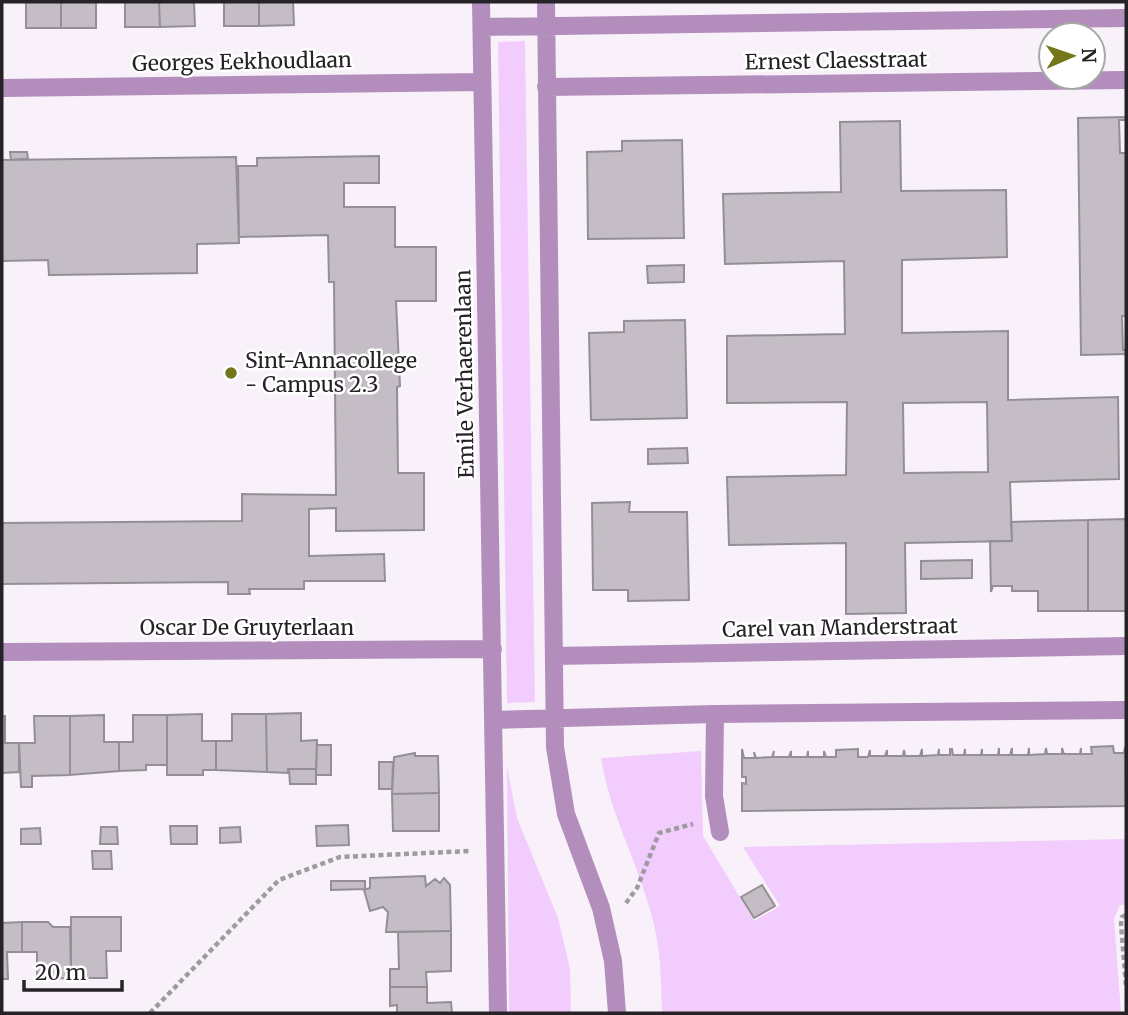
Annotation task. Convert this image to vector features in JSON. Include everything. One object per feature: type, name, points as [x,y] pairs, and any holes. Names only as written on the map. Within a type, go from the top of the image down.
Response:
[{"type":"street","name":"Emile Verhaerenlaan","points":[[481,2],[498,1013]]},
{"type":"street","points":[[545,2],[555,747],[566,814],[606,930],[613,961],[617,1013]]},
{"type":"street","name":"Ernest Claesstraat","points":[[546,26],[1126,18]]},
{"type":"street","points":[[482,26],[546,26]]},
{"type":"street","name":"Ernest Claesstraat","points":[[546,87],[1126,80]]},
{"type":"street","name":"Georges Eekhoudlaan","points":[[2,88],[482,82]]},
{"type":"street","name":"Carel van Manderstraat","points":[[554,656],[1126,646]]},
{"type":"street","name":"Oscar De Gruyterlaan","points":[[2,652],[493,649]]},
{"type":"street","points":[[494,720],[715,714],[1126,710]]},
{"type":"street","points":[[715,714],[714,796],[719,826]]},
{"type":"path","points":[[606,930],[637,888],[659,833],[719,826]]},
{"type":"path","points":[[150,1013],[279,880],[340,857],[496,850]]},
{"type":"path","points":[[1126,915],[1122,917],[1121,925],[1126,985]]},
{"type":"shaded area","points":[[525,41],[535,702],[507,703],[498,42]]},
{"type":"shaded area","points":[[701,751],[703,836],[754,921],[780,906],[743,847],[1126,839],[1126,905],[1120,905],[1114,919],[1121,1013],[662,1013],[655,929],[611,799],[601,758]]},
{"type":"shaded area","points":[[507,766],[517,818],[558,918],[570,969],[571,1013],[509,1013]]},
{"type":"building","points":[[26,2],[61,2],[61,28],[26,28]]},
{"type":"building","points":[[61,2],[96,2],[96,28],[61,28]]},
{"type":"building","points":[[125,2],[159,2],[160,27],[125,27]]},
{"type":"building","points":[[159,2],[194,2],[195,26],[160,27]]},
{"type":"building","points":[[224,2],[259,2],[259,26],[224,26]]},
{"type":"building","points":[[259,2],[293,2],[294,25],[259,26]]},
{"type":"building","points":[[1126,117],[1126,120],[1119,120],[1120,153],[1126,153],[1126,316],[1122,316],[1123,350],[1126,350],[1126,354],[1081,355],[1078,118]]},
{"type":"building","points":[[900,121],[901,191],[1006,190],[1007,257],[902,260],[902,333],[1008,331],[1008,400],[1118,397],[1119,479],[1010,482],[1012,541],[905,543],[906,613],[846,614],[846,543],[729,545],[727,477],[846,475],[847,402],[727,403],[727,336],[845,334],[844,261],[725,264],[723,194],[841,192],[840,122]],"holes":[[[987,402],[988,472],[904,473],[903,403]]]},
{"type":"building","points":[[682,140],[684,238],[588,239],[587,152],[622,151],[622,141]]},
{"type":"building","points":[[10,152],[27,152],[28,159],[11,160]]},
{"type":"building","points":[[379,156],[379,183],[344,183],[344,207],[395,207],[395,247],[436,247],[436,301],[396,301],[400,386],[397,387],[398,473],[424,473],[424,530],[336,531],[336,508],[309,509],[309,556],[384,554],[385,581],[304,581],[304,589],[249,589],[250,594],[228,594],[228,582],[2,584],[2,523],[242,521],[242,494],[336,495],[334,282],[329,282],[328,235],[239,237],[238,166],[257,166],[257,158]]},
{"type":"building","points":[[236,157],[239,243],[197,244],[197,273],[49,275],[48,260],[2,261],[2,160]]},
{"type":"building","points":[[684,265],[684,282],[648,283],[647,266]]},
{"type":"building","points":[[685,320],[687,418],[591,420],[589,333],[624,332],[624,321]]},
{"type":"building","points":[[687,448],[688,463],[648,464],[648,449]]},
{"type":"building","points":[[630,502],[629,512],[687,512],[689,600],[628,601],[628,590],[593,590],[592,503]]},
{"type":"building","points":[[1126,519],[1126,611],[1088,611],[1088,520]]},
{"type":"building","points":[[1088,520],[1088,611],[1038,611],[1038,591],[1012,591],[1012,586],[993,586],[991,592],[990,541],[1012,541],[1011,522]]},
{"type":"building","points":[[972,560],[972,578],[921,579],[921,561]]},
{"type":"building","points":[[301,713],[301,741],[317,740],[316,769],[288,769],[288,773],[267,772],[266,714]]},
{"type":"building","points":[[202,714],[202,741],[216,741],[216,770],[203,770],[203,775],[167,775],[167,715]]},
{"type":"building","points":[[232,714],[266,714],[267,772],[216,770],[216,741],[232,741]]},
{"type":"building","points":[[104,715],[104,742],[119,742],[119,771],[70,775],[70,716]]},
{"type":"building","points":[[133,715],[167,715],[167,765],[146,765],[146,770],[119,771],[119,742],[133,742]]},
{"type":"building","points":[[2,716],[5,716],[5,743],[19,743],[19,772],[2,773]]},
{"type":"building","points":[[34,716],[70,716],[70,775],[32,776],[32,787],[21,787],[19,743],[35,743]]},
{"type":"building","points":[[317,745],[331,745],[331,775],[316,775]]},
{"type":"building","points":[[1113,746],[1114,753],[1124,753],[1125,747],[1126,806],[742,811],[742,783],[746,784],[746,777],[742,777],[742,749],[744,758],[755,758],[754,752],[756,758],[772,757],[774,751],[773,757],[789,757],[791,751],[791,757],[807,757],[808,751],[808,757],[824,757],[824,751],[826,757],[836,757],[836,750],[858,749],[858,757],[868,757],[870,750],[870,756],[885,756],[887,750],[887,756],[903,756],[904,750],[905,756],[920,756],[922,749],[922,756],[938,755],[939,749],[939,755],[950,755],[952,749],[953,755],[964,755],[965,749],[965,755],[981,755],[982,749],[982,755],[998,755],[999,748],[999,755],[1010,755],[1012,748],[1012,755],[1028,755],[1029,748],[1029,755],[1045,754],[1046,748],[1047,754],[1062,754],[1062,748],[1064,754],[1080,754],[1081,748],[1081,754],[1092,754],[1091,747]]},
{"type":"building","points":[[415,753],[415,756],[438,756],[439,793],[392,794],[394,757]]},
{"type":"building","points":[[379,762],[393,762],[392,789],[379,789]]},
{"type":"building","points":[[289,769],[316,769],[316,784],[290,784]]},
{"type":"building","points":[[439,793],[439,831],[393,831],[392,794]]},
{"type":"building","points":[[348,825],[349,845],[317,846],[316,826]]},
{"type":"building","points":[[170,826],[197,826],[197,844],[171,844]]},
{"type":"building","points":[[101,827],[117,827],[118,844],[100,844]]},
{"type":"building","points":[[240,827],[241,842],[220,843],[220,828]]},
{"type":"building","points":[[40,828],[41,844],[21,844],[21,829]]},
{"type":"building","points":[[92,851],[111,851],[112,869],[93,869]]},
{"type":"building","points":[[425,876],[426,886],[435,879],[440,883],[444,878],[450,885],[451,931],[386,932],[388,912],[383,907],[370,911],[364,890],[370,888],[370,878]]},
{"type":"building","points":[[331,881],[365,881],[365,889],[331,890]]},
{"type":"building","points":[[762,885],[775,906],[754,918],[741,897]]},
{"type":"building","points":[[71,917],[121,917],[121,951],[106,951],[107,978],[71,978]]},
{"type":"building","points":[[22,922],[48,922],[53,927],[70,927],[71,978],[37,979],[37,952],[22,952]]},
{"type":"building","points":[[22,922],[22,952],[7,952],[8,979],[2,979],[2,923]]},
{"type":"building","points":[[451,931],[451,971],[426,972],[427,987],[390,987],[390,969],[399,969],[398,932]]},
{"type":"building","points":[[390,987],[427,987],[427,1003],[451,1002],[452,1013],[397,1013],[397,1005],[390,1006]]},
{"type":"place","name":"Sint-Annacollege - Campus 2.3","points":[[231,373]]}]
